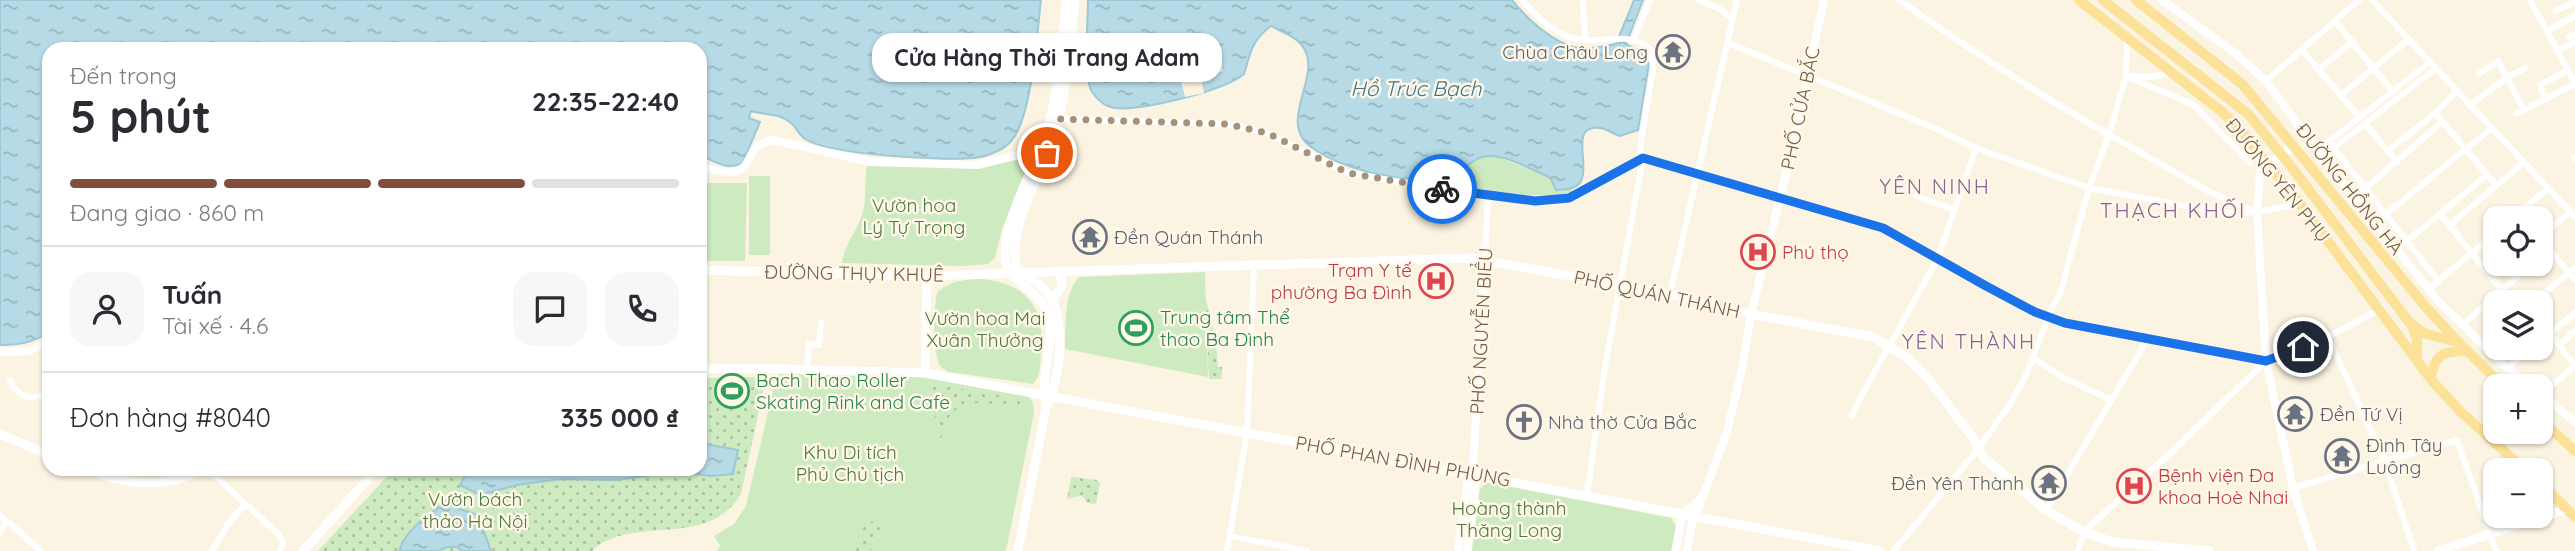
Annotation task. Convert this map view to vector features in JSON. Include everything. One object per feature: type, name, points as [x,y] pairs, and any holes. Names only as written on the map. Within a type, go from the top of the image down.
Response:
[{"type":"main road","points":[[1048,396],[1050,348],[1046,311],[1035,292],[1009,272],[1005,257],[1008,233],[1048,127],[1055,95],[1066,0]]},
{"type":"main road","points":[[1018,551],[1059,331],[1052,301],[1042,286],[1020,271],[1015,259],[1018,232],[1059,119],[1075,0]]},
{"type":"main road","name":"ĐƯỜNG YÊN PHỤ","points":[[2079,0],[2230,118],[2297,200],[2431,379],[2461,412],[2512,458]]},
{"type":"main road","name":"ĐƯỜNG YÊN PHỤ","points":[[2103,0],[2248,114],[2409,322],[2417,339],[2417,360]]},
{"type":"main road","name":"ĐƯỜNG YÊN PHỤ","points":[[2136,0],[2243,85],[2425,306],[2491,374]]},
{"type":"main road","name":"PHỐ QUÁN THÁNH","points":[[1020,271],[1485,259],[1671,293],[1751,314],[1856,332],[1891,345],[1926,376],[1984,458],[2046,510],[2098,538],[2129,545],[2210,551]]},
{"type":"main road","name":"ĐƯỜNG THỤY KHUÊ","points":[[707,270],[927,276],[1020,271]]},
{"type":"main road","points":[[1052,301],[1062,286],[1060,271]]},
{"type":"main road","points":[[925,373],[927,276]]},
{"type":"main road","name":"ĐƯỜNG YÊN PHỤ","points":[[2409,322],[2432,337],[2458,342]]},
{"type":"main road","points":[[2431,379],[2433,365],[2438,357],[2447,352],[2467,351]]},
{"type":"main road","name":"PHỐ PHAN ĐÌNH PHÙNG","points":[[707,369],[925,373],[1247,433],[1473,471],[1880,551]]},
{"type":"main road","points":[[2553,431],[2575,450]]},
{"type":"main road","points":[[0,434],[42,452]]},
{"type":"main road","points":[[103,476],[137,483],[163,483],[188,476]]},
{"type":"main road","points":[[303,551],[371,476]]},
{"type":"main road","points":[[2553,496],[2571,513]]},
{"type":"main road","points":[[2438,551],[2571,513]]},
{"type":"street","points":[[1521,0],[1555,30],[1573,38],[1634,38],[1651,50],[1653,69],[1640,148],[1643,158],[1605,367],[1587,495]]},
{"type":"street","points":[[1583,0],[1585,40]]},
{"type":"street","points":[[1634,38],[1650,0]]},
{"type":"street","points":[[1698,0],[1718,8],[1733,19]]},
{"type":"street","points":[[1671,293],[1737,0]]},
{"type":"street","name":"PHỐ CỬA BẮC","points":[[1688,515],[1698,510],[1727,432],[1742,369],[1751,314],[1824,0]]},
{"type":"street","points":[[1899,0],[1993,65],[2109,135],[2225,200],[2257,212]]},
{"type":"street","name":"ĐƯỜNG HỒNG HÀ","points":[[2162,0],[2226,47],[2266,81],[2320,154],[2429,289],[2483,345]]},
{"type":"street","points":[[2266,81],[2359,0]]},
{"type":"street","points":[[2372,0],[2573,214],[2553,229]]},
{"type":"street","points":[[2516,114],[2575,83],[2530,0]]},
{"type":"street","points":[[2556,10],[2575,2]]},
{"type":"street","points":[[2547,31],[2575,16]]},
{"type":"street","points":[[2334,21],[2393,92]]},
{"type":"street","points":[[1894,551],[1978,449],[2011,402],[2032,358],[2060,294],[2089,188],[2109,135],[2126,76],[2127,37]]},
{"type":"street","points":[[2557,51],[2573,38]]},
{"type":"street","points":[[2341,95],[2408,40]]},
{"type":"street","points":[[1728,43],[1930,126],[1976,148],[2089,188],[2223,213],[2257,212],[2287,206],[2297,200]]},
{"type":"street","points":[[2319,69],[2351,43]]},
{"type":"street","points":[[2302,50],[2397,162]]},
{"type":"street","points":[[2479,74],[2498,61],[2524,110]]},
{"type":"street","points":[[2362,121],[2429,63]]},
{"type":"street","points":[[2469,105],[2525,68]]},
{"type":"street","points":[[2320,154],[2435,69]]},
{"type":"street","points":[[2545,99],[2540,85],[2568,70]]},
{"type":"street","points":[[2126,76],[2147,77],[2171,72]]},
{"type":"street","points":[[2126,76],[2194,106],[2250,163]]},
{"type":"street","points":[[2388,151],[2435,113],[2457,91]]},
{"type":"street","points":[[2435,113],[2496,185]]},
{"type":"street","points":[[1059,119],[1227,124],[1267,133],[1348,173],[1488,197],[1535,201],[1569,198],[1643,158],[1883,228],[1937,260],[2048,317],[2065,323],[2266,361]]},
{"type":"street","points":[[2355,197],[2442,122]]},
{"type":"street","points":[[2376,222],[2492,128]]},
{"type":"street","points":[[707,168],[736,173],[743,169],[758,146],[773,140],[870,162],[978,165],[1022,154],[1030,156],[1035,163]]},
{"type":"street","name":"ĐƯỜNG HỒNG HÀ","points":[[2331,145],[2439,282]]},
{"type":"street","points":[[2294,146],[2260,172],[2257,212],[2266,361],[2293,488],[2313,551]]},
{"type":"street","points":[[1852,416],[1937,260],[1976,148]]},
{"type":"street","points":[[2450,225],[2524,162]]},
{"type":"street","points":[[2398,249],[2487,175]]},
{"type":"street","points":[[2527,206],[2548,188]]},
{"type":"street","points":[[1916,196],[1955,210]]},
{"type":"street","name":"PHỐ NGUYỄN BIỂU","points":[[1473,471],[1488,197]]},
{"type":"street","points":[[2223,213],[2227,207],[2225,200]]},
{"type":"street","points":[[2440,214],[2502,290],[2518,276]]},
{"type":"street","points":[[2429,289],[2483,244]]},
{"type":"street","points":[[2553,253],[2572,270],[2575,279]]},
{"type":"street","points":[[1227,551],[1247,433],[1254,265]]},
{"type":"street","points":[[2548,290],[2572,270]]},
{"type":"street","points":[[2462,325],[2483,307]]},
{"type":"street","points":[[2078,551],[2084,532],[2266,361],[2328,337],[2380,309]]},
{"type":"street","points":[[2553,331],[2575,313]]},
{"type":"street","points":[[807,370],[809,344],[819,345],[821,323]]},
{"type":"street","points":[[2559,345],[2575,331]]},
{"type":"street","points":[[2328,337],[2385,461],[2414,551]]},
{"type":"street","points":[[2046,510],[2142,348],[2145,338]]},
{"type":"street","points":[[2553,338],[2575,366],[2553,384]]},
{"type":"street","points":[[0,352],[29,351],[42,344]]},
{"type":"street","points":[[2032,358],[2062,377],[2111,400]]},
{"type":"street","name":"ĐƯỜNG HỒNG HÀ","points":[[2499,360],[2515,374]]},
{"type":"street","points":[[2507,368],[2516,360]]},
{"type":"street","points":[[10,380],[20,395],[30,398],[42,396]]},
{"type":"street","points":[[2553,404],[2575,422]]},
{"type":"street","points":[[2293,488],[2457,440],[2496,551]]},
{"type":"street","points":[[1458,551],[1473,471]]},
{"type":"street","points":[[1466,551],[1473,471]]},
{"type":"street","points":[[215,476],[278,534],[283,542],[280,551]]},
{"type":"street","points":[[212,551],[228,524],[245,504]]},
{"type":"street","points":[[0,515],[41,551]]},
{"type":"street","points":[[1676,551],[1688,515]]},
{"type":"street","points":[[1687,551],[1688,515]]},
{"type":"street","points":[[0,533],[6,522]]},
{"type":"street","points":[[1230,536],[1307,551]]},
{"type":"green space","points":[[1489,156],[1547,176],[1553,186],[1572,188],[1572,192],[1526,195],[1489,192],[1441,186],[1435,178],[1457,172],[1478,157]]},
{"type":"green space","name":"Vườn hoa Lý Tự Trọng","points":[[1022,161],[1027,170],[1002,229],[995,258],[988,264],[963,266],[842,263],[863,211],[867,166],[981,167]]},
{"type":"green space","points":[[749,176],[770,176],[770,255],[749,255]]},
{"type":"green space","points":[[707,183],[747,183],[745,261],[707,261]]},
{"type":"green space","name":"Trung tâm Thể thao Ba Đình","points":[[1205,272],[1208,377],[1065,349],[1068,300],[1080,277]]},
{"type":"green space","name":"Vườn hoa Mai Xuân Thưởng","points":[[981,279],[997,281],[1021,292],[1036,310],[1042,337],[1040,370],[1033,384],[949,372],[939,363],[934,336],[937,293],[952,283]]},
{"type":"green space","points":[[1205,297],[1215,334],[1218,367],[1222,367],[1222,379],[1209,379]]},
{"type":"green space","name":"Khu Di tích Phủ Chủ tịch","points":[[777,374],[922,376],[1027,395],[1033,403],[1034,413],[1006,551],[717,551],[720,546],[714,536],[734,524],[746,506]]},
{"type":"green space","name":"Vườn bách thảo Hà Nội","points":[[753,377],[762,378],[765,383],[741,494],[726,511],[709,522],[627,534],[608,540],[592,551],[318,551],[388,476],[707,476],[707,378]]},
{"type":"green space","points":[[933,384],[1017,398],[1024,409],[985,403],[962,406],[947,421],[943,436],[939,439],[933,404]]},
{"type":"green space","points":[[1071,477],[1097,480],[1100,483],[1096,504],[1087,503],[1081,496],[1067,499]]},
{"type":"green space","name":"Hoàng thành Thăng Long","points":[[1487,482],[1671,518],[1676,526],[1671,551],[1472,551],[1480,489]]},
{"type":"green space","points":[[877,520],[884,524],[870,551],[855,551],[863,528]]},
{"type":"water","points":[[0,0],[1041,0],[1029,94],[1019,128],[1004,147],[974,158],[914,158],[861,153],[818,145],[805,139],[782,117],[751,111],[749,118],[760,122],[743,162],[727,166],[716,162],[707,158],[707,42],[42,42],[42,336],[26,343],[0,345]]},
{"type":"water","name":"Hồ Trúc Bạch","points":[[1088,0],[1512,0],[1525,15],[1551,36],[1569,46],[1587,48],[1616,44],[1634,0],[1643,0],[1626,44],[1643,53],[1649,64],[1638,130],[1620,136],[1600,128],[1589,129],[1584,134],[1582,143],[1583,175],[1580,183],[1568,189],[1556,190],[1547,176],[1513,161],[1492,156],[1486,156],[1459,171],[1438,177],[1420,179],[1380,175],[1325,156],[1301,136],[1298,123],[1308,67],[1307,54],[1299,42],[1271,26],[1256,42],[1244,74],[1234,80],[1201,93],[1162,103],[1127,108],[1114,108],[1104,104],[1089,85]]},
{"type":"water","points":[[707,444],[738,450],[733,474],[707,475]]},
{"type":"water","points":[[464,476],[646,476],[615,480],[560,479],[517,485],[480,495],[460,485]]},
{"type":"water","points":[[445,504],[478,515],[491,551],[462,551],[457,547],[447,547],[438,551],[399,551],[412,529]]},
{"type":"pier","points":[[1221,59],[1223,71],[1201,77],[1204,93],[1185,97],[1179,74],[1148,78],[1148,74]]},
{"type":"way so far","points":[[1047,153],[1059,119],[1227,124],[1267,133],[1348,173],[1442,189]]},
{"type":"place","name":"Chùa Châu Long","points":[[1673,52]]},
{"type":"place","name":"Cửa Hàng Thời Trang Adam","points":[[1047,153]]},
{"type":"place","name":"Đền Quán Thánh","points":[[1090,237]]},
{"type":"place","name":"Phú thọ","points":[[1758,252]]},
{"type":"place","name":"Trạm Y tế phường Ba Đình","points":[[1436,281]]},
{"type":"place","name":"Trung tâm Thể thao Ba Đình","points":[[1136,328]]},
{"type":"place","name":"Bach Thao Roller Skating Rink and Cafe","points":[[732,391]]},
{"type":"place","name":"Đền Tứ Vị","points":[[2295,414]]},
{"type":"place","name":"Nhà thờ Cửa Bắc","points":[[1524,422]]},
{"type":"place","name":"Đình Tây Luông","points":[[2342,456]]},
{"type":"place","name":"Đền Yên Thành","points":[[2049,483]]},
{"type":"place","name":"Bệnh viện Đa khoa Hoè Nhai","points":[[2134,486]]},
{"type":"district","name":"YÊN NINH","points":[[1935,187]]},
{"type":"district","name":"THẠCH KHỐI","points":[[2173,211]]},
{"type":"district","name":"YÊN THÀNH","points":[[1969,342]]},
{"type":"route","points":[[1442,189],[1535,201],[1569,198],[1643,158],[1883,228],[2035,312],[2065,323],[2266,361],[2303,347]]}]
